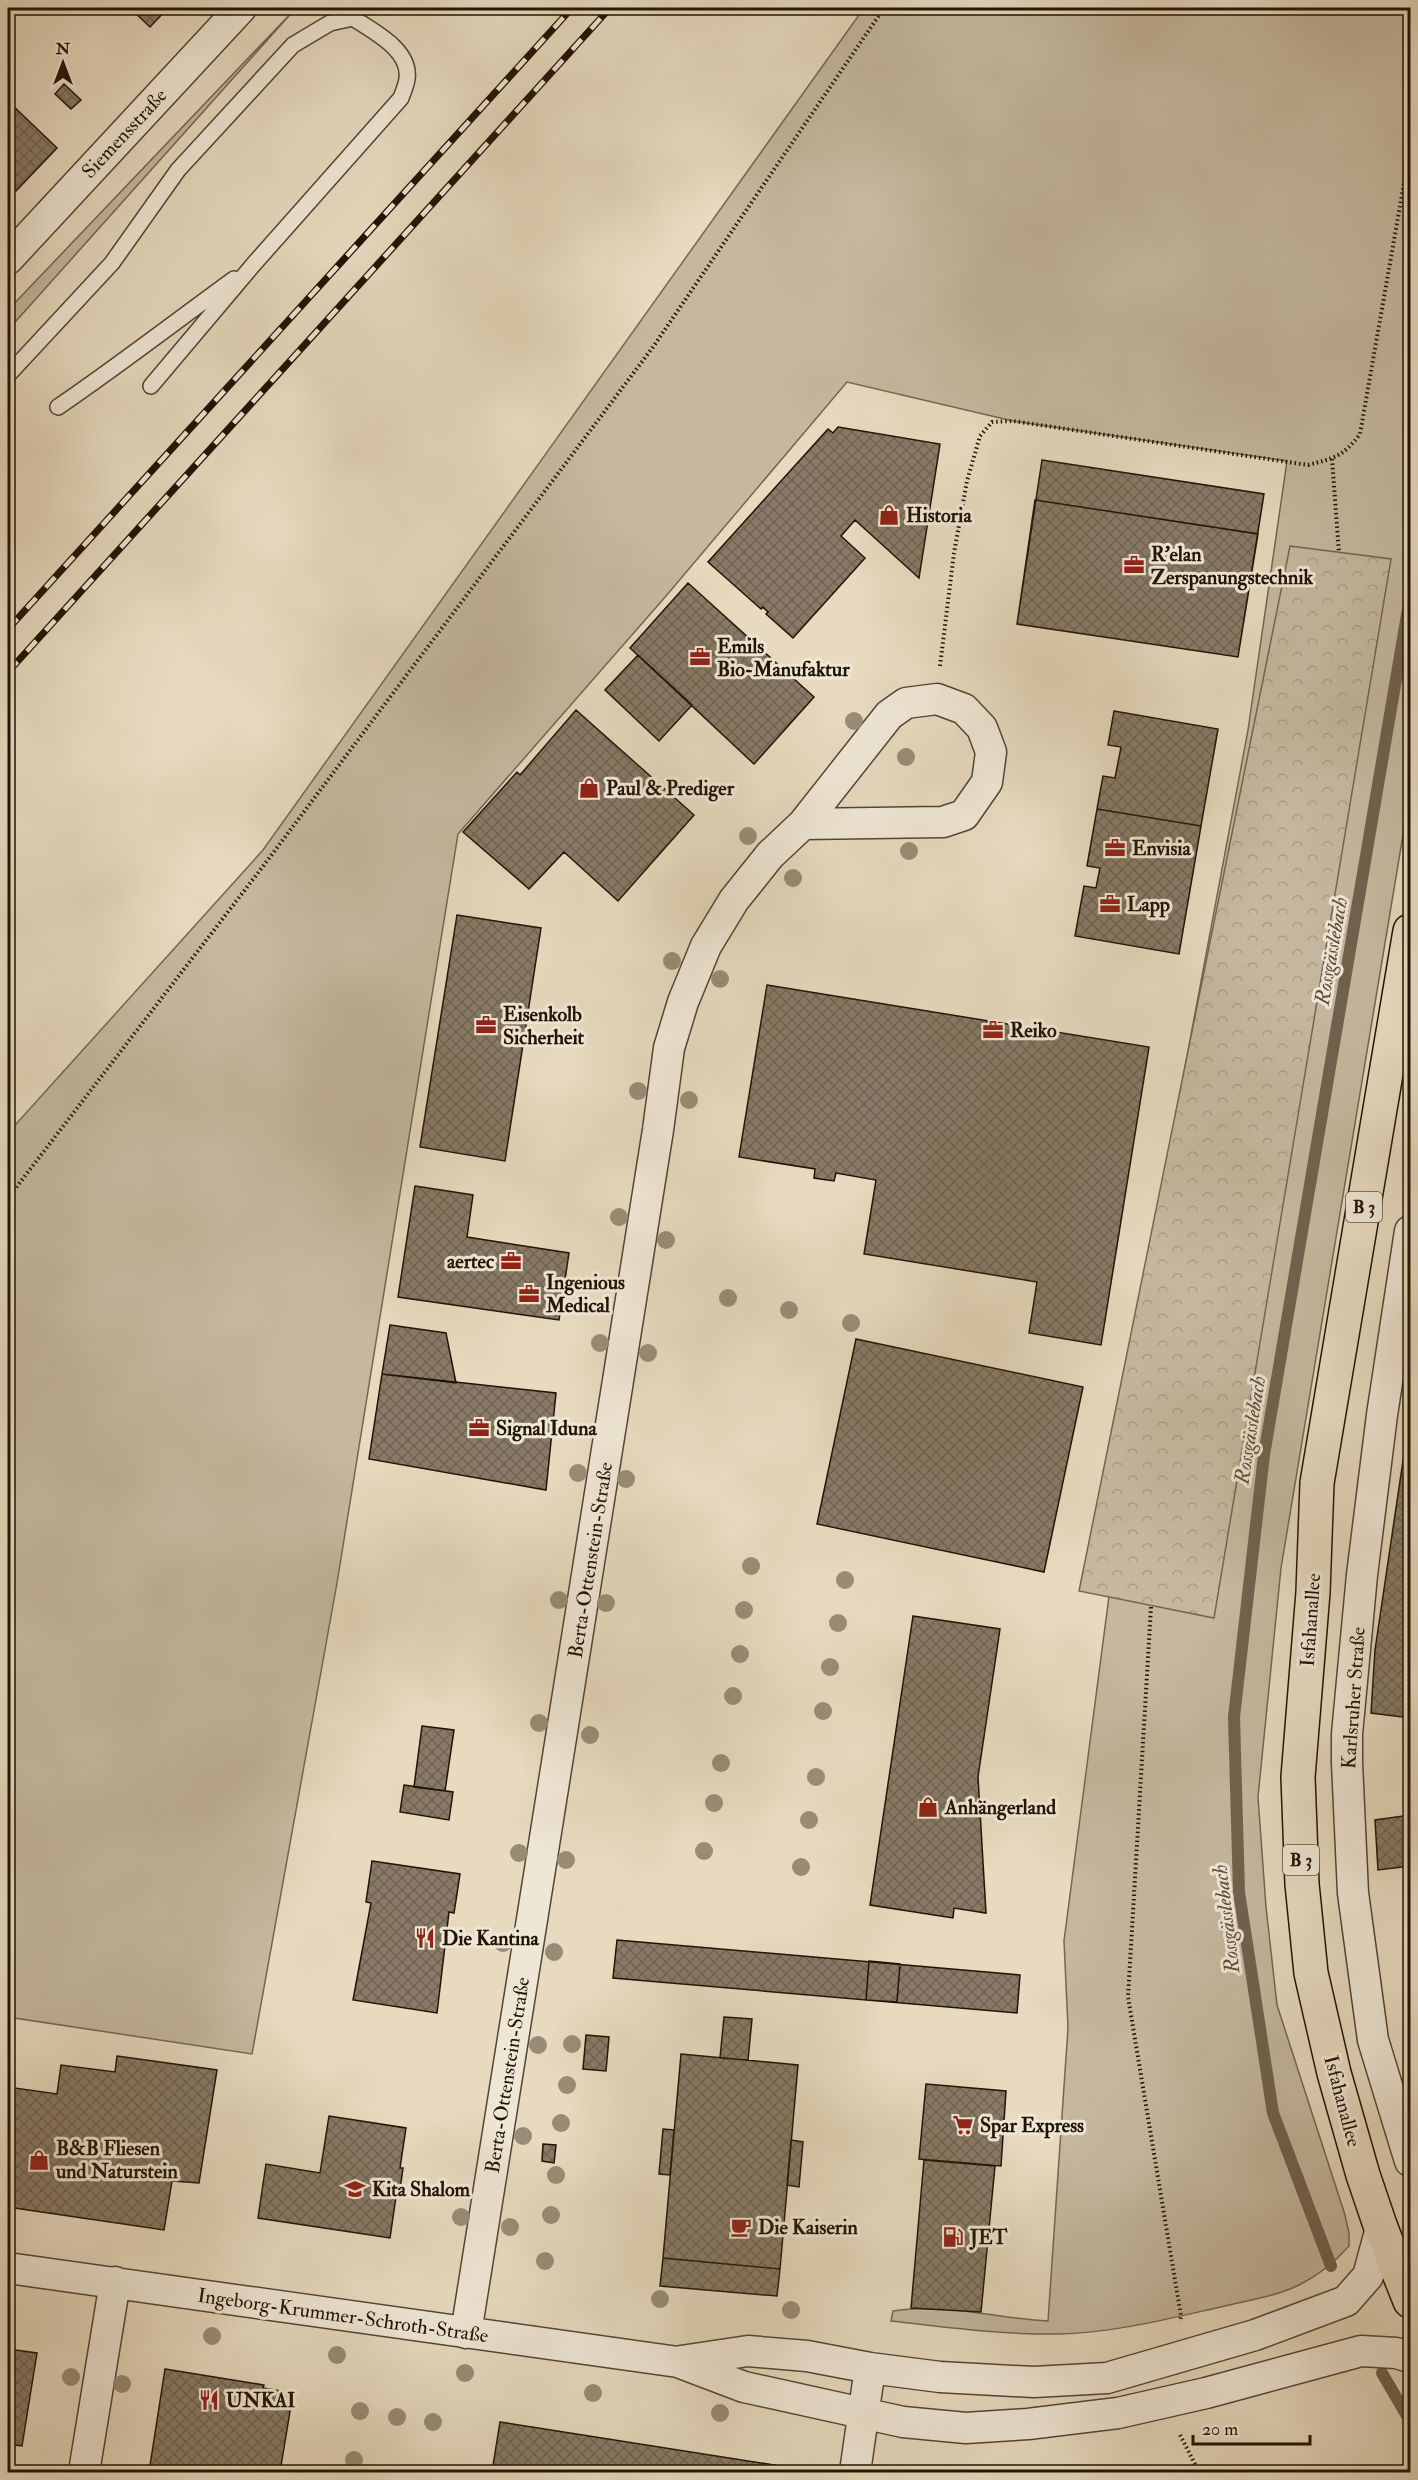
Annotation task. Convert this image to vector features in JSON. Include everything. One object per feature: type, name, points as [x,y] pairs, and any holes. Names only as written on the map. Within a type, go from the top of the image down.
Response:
[{"type":"main road","name":"Isfahanallee","points":[[1410,931],[1317,1483],[1313,1592],[1298,1777],[1302,1884],[1311,1973],[1334,2073],[1363,2175],[1410,2301]]},
{"type":"street","name":"Siemensstraße","points":[[8,259],[241,8]]},
{"type":"street","name":"Berta-Ottenstein-Straße","points":[[466,2333],[568,1699],[669,1048],[683,1002],[706,946],[734,900],[770,855],[803,824],[889,715],[906,703],[937,699]]},
{"type":"street","points":[[803,824],[943,822],[964,815],[987,782],[991,752],[982,728],[963,709],[937,699]]},
{"type":"street","name":"Karlsruher Straße","points":[[1410,1231],[1382,1415],[1362,1575],[1347,1734],[1347,1762],[1353,1893],[1373,2040],[1410,2161]]},
{"type":"street","name":"Ingeborg-Krummer-Schroth-Straße","points":[[678,2362],[748,2351],[807,2356],[870,2368],[940,2377],[1034,2382],[1107,2378],[1173,2361],[1255,2335],[1346,2301],[1368,2276],[1382,2228]]},
{"type":"street","name":"Ingeborg-Krummer-Schroth-Straße","points":[[8,2268],[678,2362],[744,2387],[903,2422],[966,2428],[1028,2424],[1118,2413],[1206,2393],[1361,2351],[1396,2353],[1410,2357]]},
{"type":"street","points":[[84,2472],[115,2282]]},
{"type":"street","points":[[855,2472],[870,2368]]},
{"type":"lane","points":[[8,375],[112,263],[178,170],[293,45],[330,23],[353,18],[390,43],[405,62],[407,78],[401,98],[253,265],[151,386]]},
{"type":"lane","points":[[129,368],[253,265]]},
{"type":"lane","points":[[58,407],[122,364],[162,331],[253,265]]},
{"type":"path","points":[[8,1198],[257,874],[653,347],[884,8]]},
{"type":"path","points":[[937,699],[942,638],[967,481],[980,436],[992,422],[1013,421],[1308,465],[1332,459],[1348,450],[1360,434],[1410,149]]},
{"type":"path","points":[[1332,459],[1339,553]]},
{"type":"path","points":[[1151,1607],[1128,1997],[1180,2316],[1173,2361]]},
{"type":"green space","points":[[296,8],[8,330],[8,310]]},
{"type":"green space","points":[[864,8],[1410,8],[1410,793],[1281,1568],[1258,1797],[1266,1907],[1277,2005],[1345,2215],[1349,2246],[1320,2272],[1282,2292],[1254,2300],[1101,2331],[1059,2334],[996,2332],[891,2321],[893,2311],[932,2308],[1048,2321],[1068,2028],[1064,1941],[1162,1190],[1248,730],[1287,461],[1013,421],[847,382],[666,596],[458,834],[337,1583],[252,2054],[8,2017],[8,1133],[263,850]]},
{"type":"green space","points":[[1290,546],[1391,559],[1214,1618],[1079,1591]]},
{"type":"building","points":[[130,8],[168,8],[150,27]]},
{"type":"building","points":[[64,84],[81,100],[71,109],[55,94]]},
{"type":"building","points":[[8,101],[57,148],[16,191],[8,183]]},
{"type":"building","points":[[838,427],[940,444],[919,578],[855,520],[841,536],[865,558],[793,638],[766,614],[768,612],[763,607],[761,609],[708,562],[828,429],[833,433]]},
{"type":"building","points":[[1042,460],[1264,494],[1238,657],[1017,624]]},
{"type":"building","points":[[1035,500],[1258,534],[1238,657],[1017,624]]},
{"type":"building","points":[[688,583],[814,697],[754,764],[630,648]]},
{"type":"building","points":[[638,655],[692,705],[659,741],[605,690]]},
{"type":"building","points":[[576,710],[694,815],[618,901],[564,852],[529,889],[463,832],[517,772],[520,775]]},
{"type":"building","points":[[1114,711],[1218,729],[1201,826],[1097,809],[1103,776],[1115,778],[1121,747],[1108,745]]},
{"type":"building","points":[[1097,809],[1201,826],[1179,954],[1075,936],[1084,886],[1096,888],[1100,868],[1087,866]]},
{"type":"building","points":[[457,915],[541,928],[505,1161],[420,1147]]},
{"type":"building","points":[[767,985],[1149,1047],[1101,1345],[1029,1333],[1037,1282],[864,1254],[876,1180],[836,1173],[834,1181],[814,1178],[815,1169],[739,1157]]},
{"type":"building","points":[[415,1186],[473,1195],[467,1237],[569,1253],[559,1320],[398,1297]]},
{"type":"building","points":[[390,1325],[446,1333],[456,1383],[382,1374]]},
{"type":"building","points":[[856,1339],[1083,1387],[1044,1572],[817,1524]]},
{"type":"building","points":[[382,1374],[556,1393],[546,1490],[369,1459]]},
{"type":"building","points":[[1408,1427],[1410,1427],[1410,1718],[1371,1713],[1375,1650]]},
{"type":"building","points":[[913,1616],[1000,1629],[978,1777],[986,1913],[954,1908],[953,1918],[870,1905]]},
{"type":"building","points":[[422,1726],[454,1730],[445,1791],[414,1787]]},
{"type":"building","points":[[404,1785],[453,1792],[449,1820],[400,1812]]},
{"type":"building","points":[[1410,1815],[1410,1866],[1378,1870],[1375,1820]]},
{"type":"building","points":[[372,1861],[460,1874],[454,1913],[449,1912],[437,2013],[353,2000],[371,1903],[366,1902]]},
{"type":"building","points":[[617,1940],[1020,1975],[1017,2013],[613,1978]]},
{"type":"building","points":[[869,1961],[900,1964],[897,2002],[866,2000]]},
{"type":"building","points":[[724,2017],[752,2019],[748,2060],[720,2058]]},
{"type":"building","points":[[586,2035],[609,2037],[606,2071],[583,2069]]},
{"type":"building","points":[[681,2054],[798,2065],[780,2269],[663,2258]]},
{"type":"building","points":[[117,2056],[217,2070],[199,2183],[172,2181],[164,2230],[8,2207],[8,2087],[57,2094],[61,2065],[115,2072]]},
{"type":"building","name":"Spar Express","points":[[926,2084],[1006,2091],[1001,2166],[919,2159]]},
{"type":"building","points":[[329,2116],[406,2128],[400,2168],[403,2168],[400,2190],[397,2190],[390,2238],[258,2218],[266,2164],[320,2173]]},
{"type":"building","points":[[663,2129],[674,2130],[670,2175],[659,2174]]},
{"type":"building","points":[[791,2140],[803,2142],[799,2187],[787,2185]]},
{"type":"building","points":[[543,2144],[556,2145],[554,2163],[542,2161]]},
{"type":"building","name":"JET","points":[[924,2160],[995,2166],[981,2312],[911,2308]]},
{"type":"building","points":[[663,2258],[780,2269],[777,2296],[660,2286]]},
{"type":"building","points":[[8,2349],[37,2353],[22,2446],[8,2444]]},
{"type":"building","points":[[165,2369],[264,2385],[263,2388],[293,2393],[280,2472],[149,2472]]},
{"type":"building","points":[[500,2422],[787,2467],[786,2472],[492,2472]]},
{"type":"waterway","name":"Rossgässlebach","points":[[1331,2266],[1273,2113],[1239,1892],[1234,1717],[1264,1455],[1410,597]]},
{"type":"waterway","name":"Rossgässlebach","points":[[1382,2373],[1410,2421]]},
{"type":"railway","points":[[8,629],[572,8]]},
{"type":"railway","points":[[8,672],[610,8]]},
{"type":"place","name":"Historia","points":[[889,515]]},
{"type":"place","name":"R'elan Zerspanungstechnik","points":[[1134,565]]},
{"type":"place","name":"Emils Bio-Manufaktur","points":[[700,657]]},
{"type":"place","name":"Paul & Prediger","points":[[589,788]]},
{"type":"place","name":"Envisia","points":[[1115,848]]},
{"type":"place","name":"Lapp","points":[[1110,904]]},
{"type":"place","name":"Eisenkolb Sicherheit","points":[[486,1025]]},
{"type":"place","name":"Reiko","points":[[993,1030]]},
{"type":"place","name":"aertec","points":[[511,1261]]},
{"type":"place","name":"Ingenious Medical","points":[[529,1294]]},
{"type":"place","name":"Signal Iduna","points":[[479,1428]]},
{"type":"place","name":"Anhängerland","points":[[928,1807]]},
{"type":"place","name":"Die Kantina","points":[[425,1938]]},
{"type":"place","name":"Spar Express","points":[[963,2125]]},
{"type":"place","name":"B&B Fliesen und Naturstein","points":[[39,2160]]},
{"type":"place","name":"Kita Shalom","points":[[355,2189]]},
{"type":"place","name":"Die Kaiserin","points":[[741,2227]]},
{"type":"place","name":"JET","points":[[953,2237]]},
{"type":"place","name":"UNKAI","points":[[209,2400]]}]
